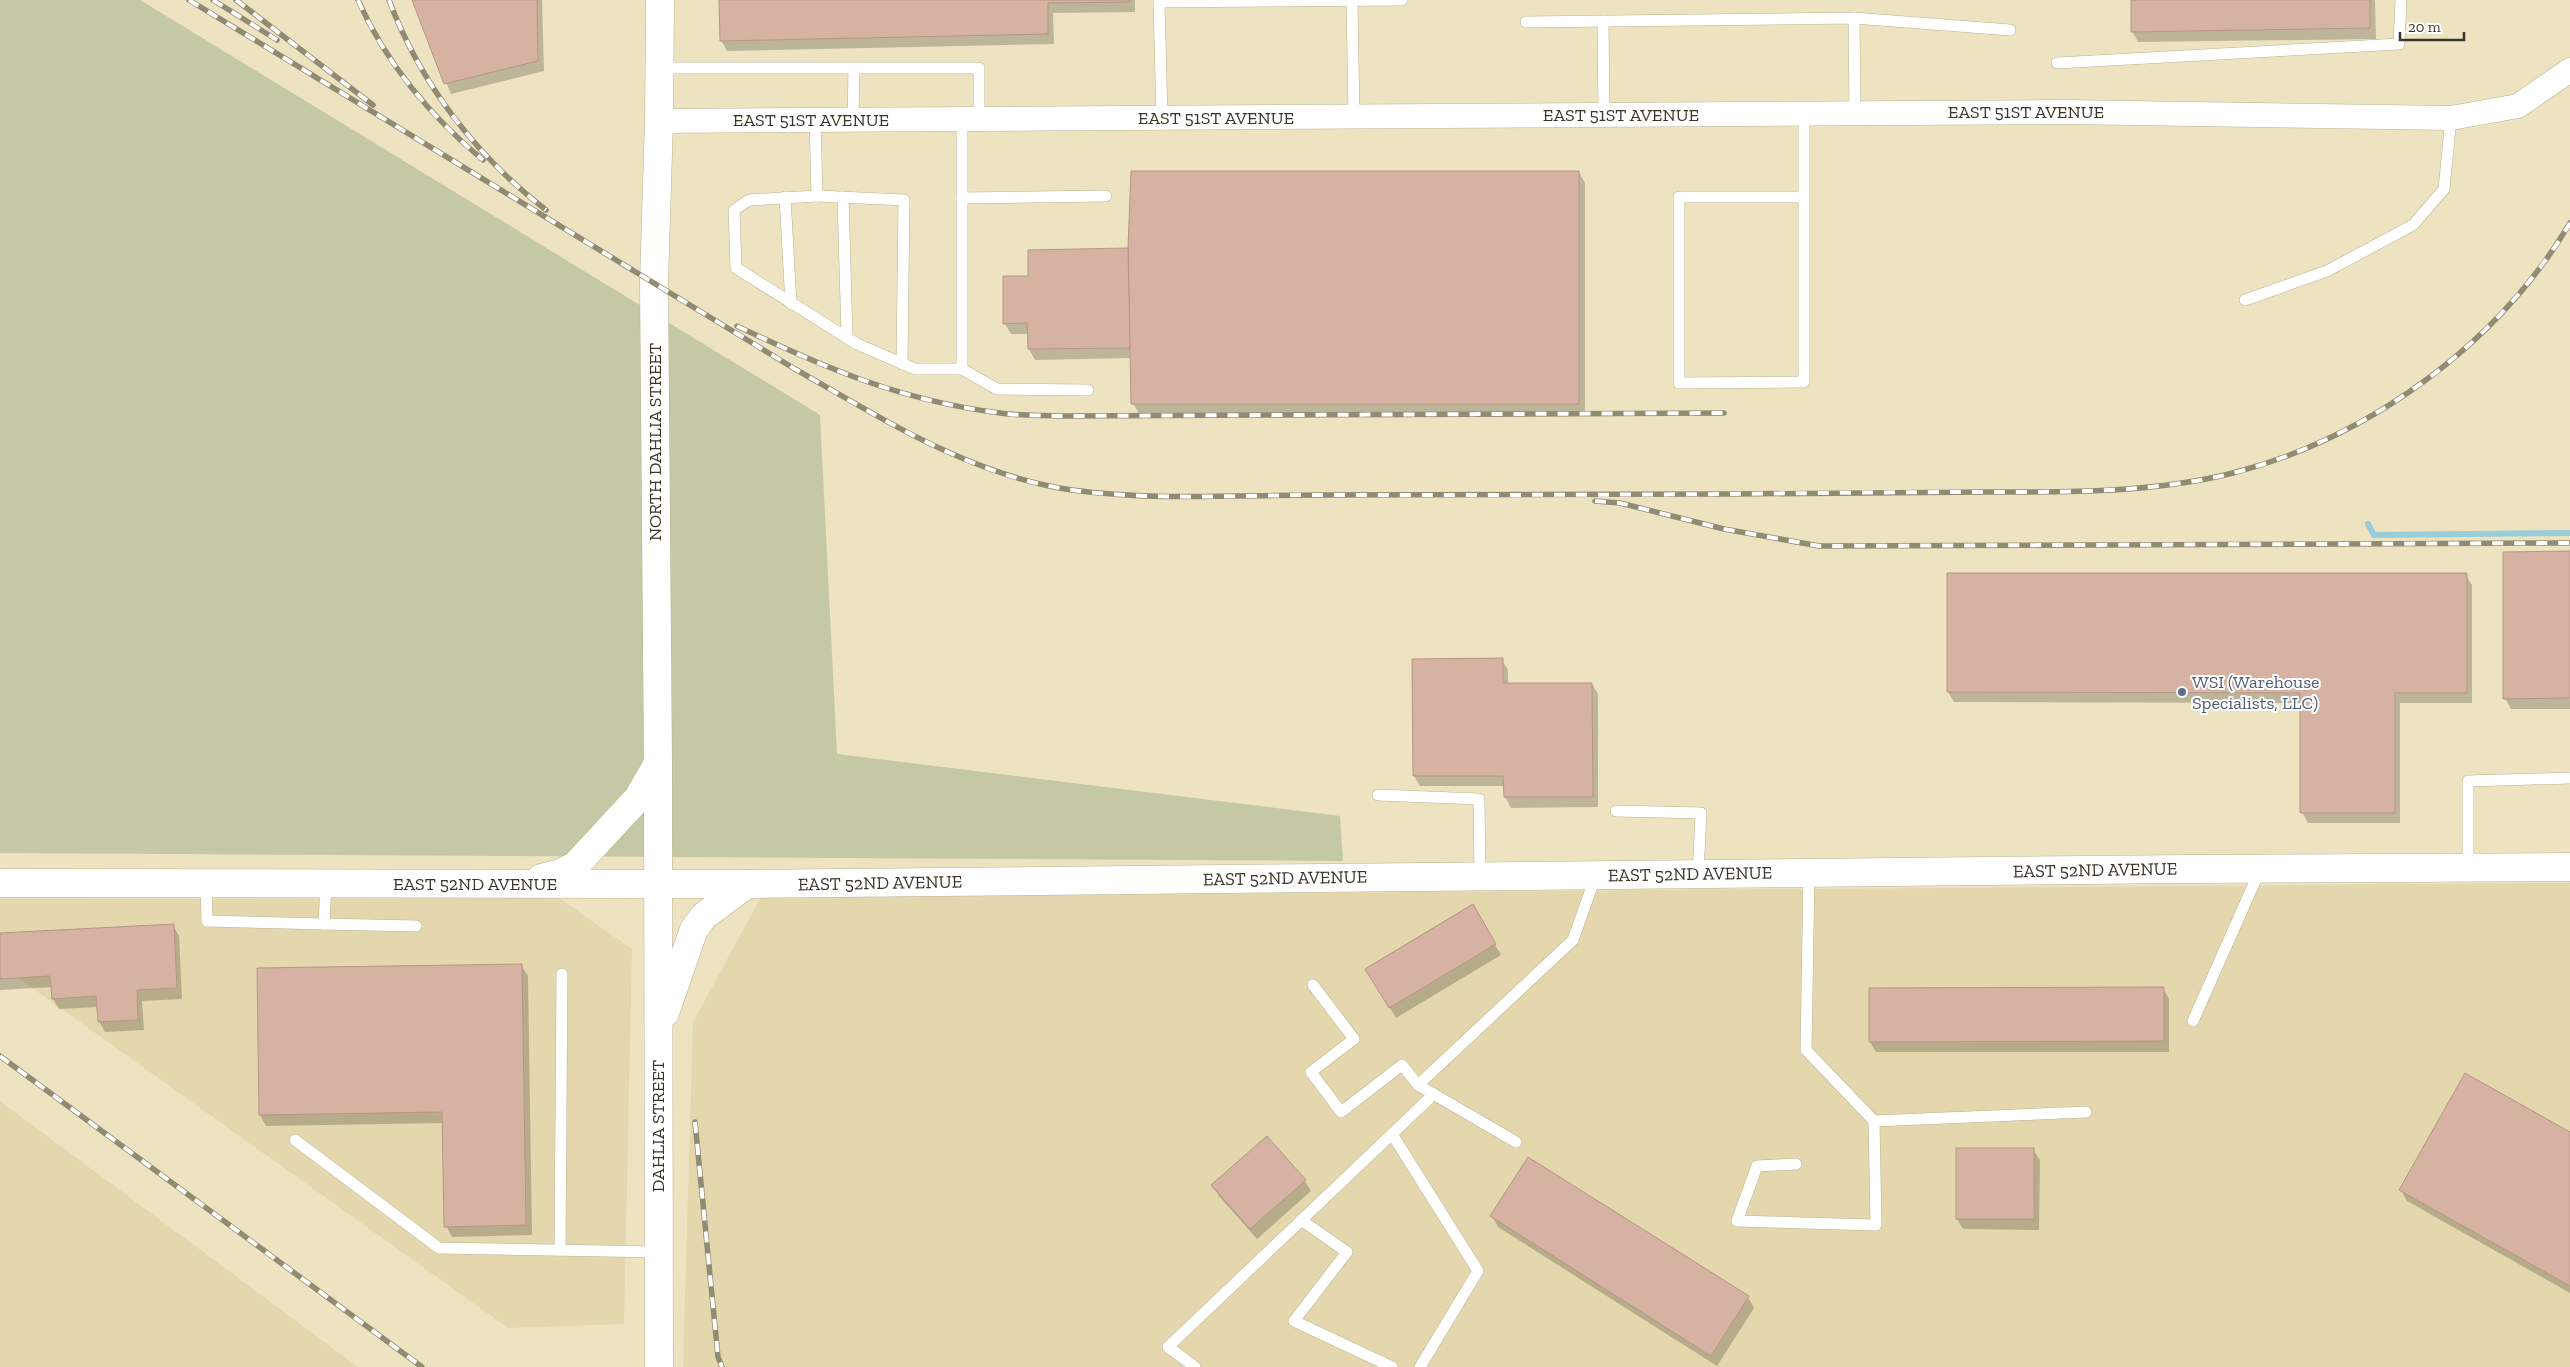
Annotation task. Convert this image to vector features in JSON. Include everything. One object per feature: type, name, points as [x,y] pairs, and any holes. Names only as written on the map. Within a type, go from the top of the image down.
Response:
[{"type":"street","name":"NORTH DAHLIA STREET","points":[[658,885],[654,282],[659,121],[660,0]]},
{"type":"street","name":"EAST 51ST AVENUE","points":[[659,121],[2066,112],[2451,118],[2518,106],[2570,70]]},
{"type":"street","points":[[509,884],[561,873],[576,865],[638,798],[658,764]]},
{"type":"street","name":"EAST 52ND AVENUE","points":[[0,883],[658,885],[2261,868],[2570,867]]},
{"type":"street","points":[[658,1054],[664,1014],[694,929],[704,916],[748,884]]},
{"type":"street","name":"DAHLIA STREET","points":[[658,885],[659,1367]]},
{"type":"lane","points":[[1162,118],[1159,2],[1352,2],[1402,0]]},
{"type":"lane","points":[[2057,63],[2399,44],[2401,0]]},
{"type":"lane","points":[[1352,2],[1354,116]]},
{"type":"lane","points":[[1854,18],[1855,113]]},
{"type":"lane","points":[[1526,22],[1854,18],[2010,30]]},
{"type":"lane","points":[[1603,21],[1604,115]]},
{"type":"lane","points":[[659,68],[979,68],[962,198],[962,369]]},
{"type":"lane","points":[[853,120],[854,69]]},
{"type":"lane","points":[[1804,113],[1804,197],[1804,382],[1679,383],[1679,197],[1804,197]]},
{"type":"lane","points":[[2245,300],[2327,271],[2413,225],[2444,189],[2451,118]]},
{"type":"lane","points":[[816,120],[817,196]]},
{"type":"lane","points":[[902,364],[904,200],[817,196],[749,200],[734,210],[736,268],[857,344],[902,364],[915,369],[962,369],[997,389],[1088,390]]},
{"type":"lane","points":[[962,198],[1106,196]]},
{"type":"lane","points":[[843,197],[847,337]]},
{"type":"lane","points":[[786,198],[791,304]]},
{"type":"lane","points":[[2468,868],[2468,781],[2570,778]]},
{"type":"lane","points":[[1378,795],[1479,798],[1480,876]]},
{"type":"lane","points":[[1616,811],[1701,813],[1698,874]]},
{"type":"lane","points":[[2193,1021],[2261,868]]},
{"type":"lane","points":[[1796,1164],[1756,1166],[1737,1221],[1876,1226],[1874,1121],[1806,1050],[1809,873]]},
{"type":"lane","points":[[1418,1085],[1573,940],[1596,875]]},
{"type":"lane","points":[[206,883],[207,920],[416,926]]},
{"type":"lane","points":[[324,924],[326,883]]},
{"type":"lane","points":[[560,1250],[562,974]]},
{"type":"lane","points":[[1313,985],[1354,1039],[1310,1072],[1341,1112],[1402,1065],[1418,1085],[1516,1142]]},
{"type":"lane","points":[[1195,1367],[1168,1348],[1434,1094]]},
{"type":"lane","points":[[1874,1121],[2086,1112]]},
{"type":"lane","points":[[1392,1134],[1478,1271],[1420,1367]]},
{"type":"lane","points":[[294,1140],[439,1248],[659,1252]]},
{"type":"lane","points":[[1301,1220],[1347,1252],[1294,1321],[1392,1367]]},
{"type":"shaded area","points":[[2570,883],[2570,1367],[683,1367],[693,1022],[761,897]]},
{"type":"shaded area","points":[[559,898],[632,949],[624,1324],[508,1328],[0,965],[0,899]]},
{"type":"shaded area","points":[[0,1101],[358,1367],[0,1367]]},
{"type":"green space","points":[[0,0],[140,0],[820,415],[837,754],[1340,816],[1343,861],[0,853]]},
{"type":"building","points":[[412,0],[537,0],[538,61],[444,84]]},
{"type":"building","points":[[719,0],[1130,0],[1130,2],[1048,3],[1048,34],[720,41]]},
{"type":"building","points":[[2131,0],[2370,0],[2370,28],[2131,32]]},
{"type":"building","points":[[1131,171],[1579,171],[1579,404],[1131,404],[1128,248]]},
{"type":"building","points":[[1128,248],[1130,348],[1028,349],[1027,323],[1003,324],[1003,276],[1028,276],[1028,250]]},
{"type":"building","points":[[2570,551],[2570,698],[2503,699],[2503,552]]},
{"type":"building","points":[[1947,573],[2467,573],[2467,693],[2395,693],[2395,813],[2300,813],[2300,693],[1947,692]]},
{"type":"building","points":[[1503,658],[1503,683],[1592,683],[1593,797],[1504,797],[1503,776],[1413,776],[1412,659]]},
{"type":"building","points":[[1473,904],[1496,944],[1389,1008],[1365,969]]},
{"type":"building","points":[[174,924],[177,988],[137,990],[138,1020],[98,1022],[96,996],[52,999],[50,976],[0,979],[0,933]]},
{"type":"building","points":[[522,964],[526,1225],[444,1227],[442,1112],[259,1115],[257,968]]},
{"type":"building","points":[[2164,987],[2164,1041],[1869,1042],[1869,988]]},
{"type":"building","points":[[2465,1073],[2570,1132],[2570,1286],[2399,1190]]},
{"type":"building","points":[[1267,1136],[1306,1180],[1250,1229],[1211,1185]]},
{"type":"building","points":[[1956,1148],[2034,1148],[2034,1219],[1956,1219]]},
{"type":"building","points":[[1528,1157],[1749,1296],[1711,1356],[1490,1216]]},
{"type":"waterway","points":[[2368,524],[2374,535],[2570,533]]},
{"type":"railway","points":[[189,0],[795,369],[894,425],[928,443],[998,472],[1034,483],[1103,493],[1196,497],[2049,492],[2142,488],[2203,480],[2284,457],[2333,436],[2380,410],[2426,380],[2468,346],[2506,308],[2540,267],[2570,223]]},
{"type":"railway","points":[[213,0],[277,40]]},
{"type":"railway","points":[[236,0],[373,105]]},
{"type":"railway","points":[[358,0],[382,45],[411,87],[445,126],[483,160]]},
{"type":"railway","points":[[389,0],[417,60],[453,116],[496,166],[546,210]]},
{"type":"railway","points":[[737,326],[801,356],[865,381],[964,408],[1008,414],[1061,416],[1724,413]]},
{"type":"railway","points":[[1595,501],[1620,503],[1724,529],[1819,546],[2570,543]]},
{"type":"railway","points":[[0,1056],[422,1367]]},
{"type":"railway","points":[[695,1122],[718,1357],[722,1367]]},
{"type":"place","name":"WSI (Warehouse Specialists, LLC)","points":[[2182,692]]}]
